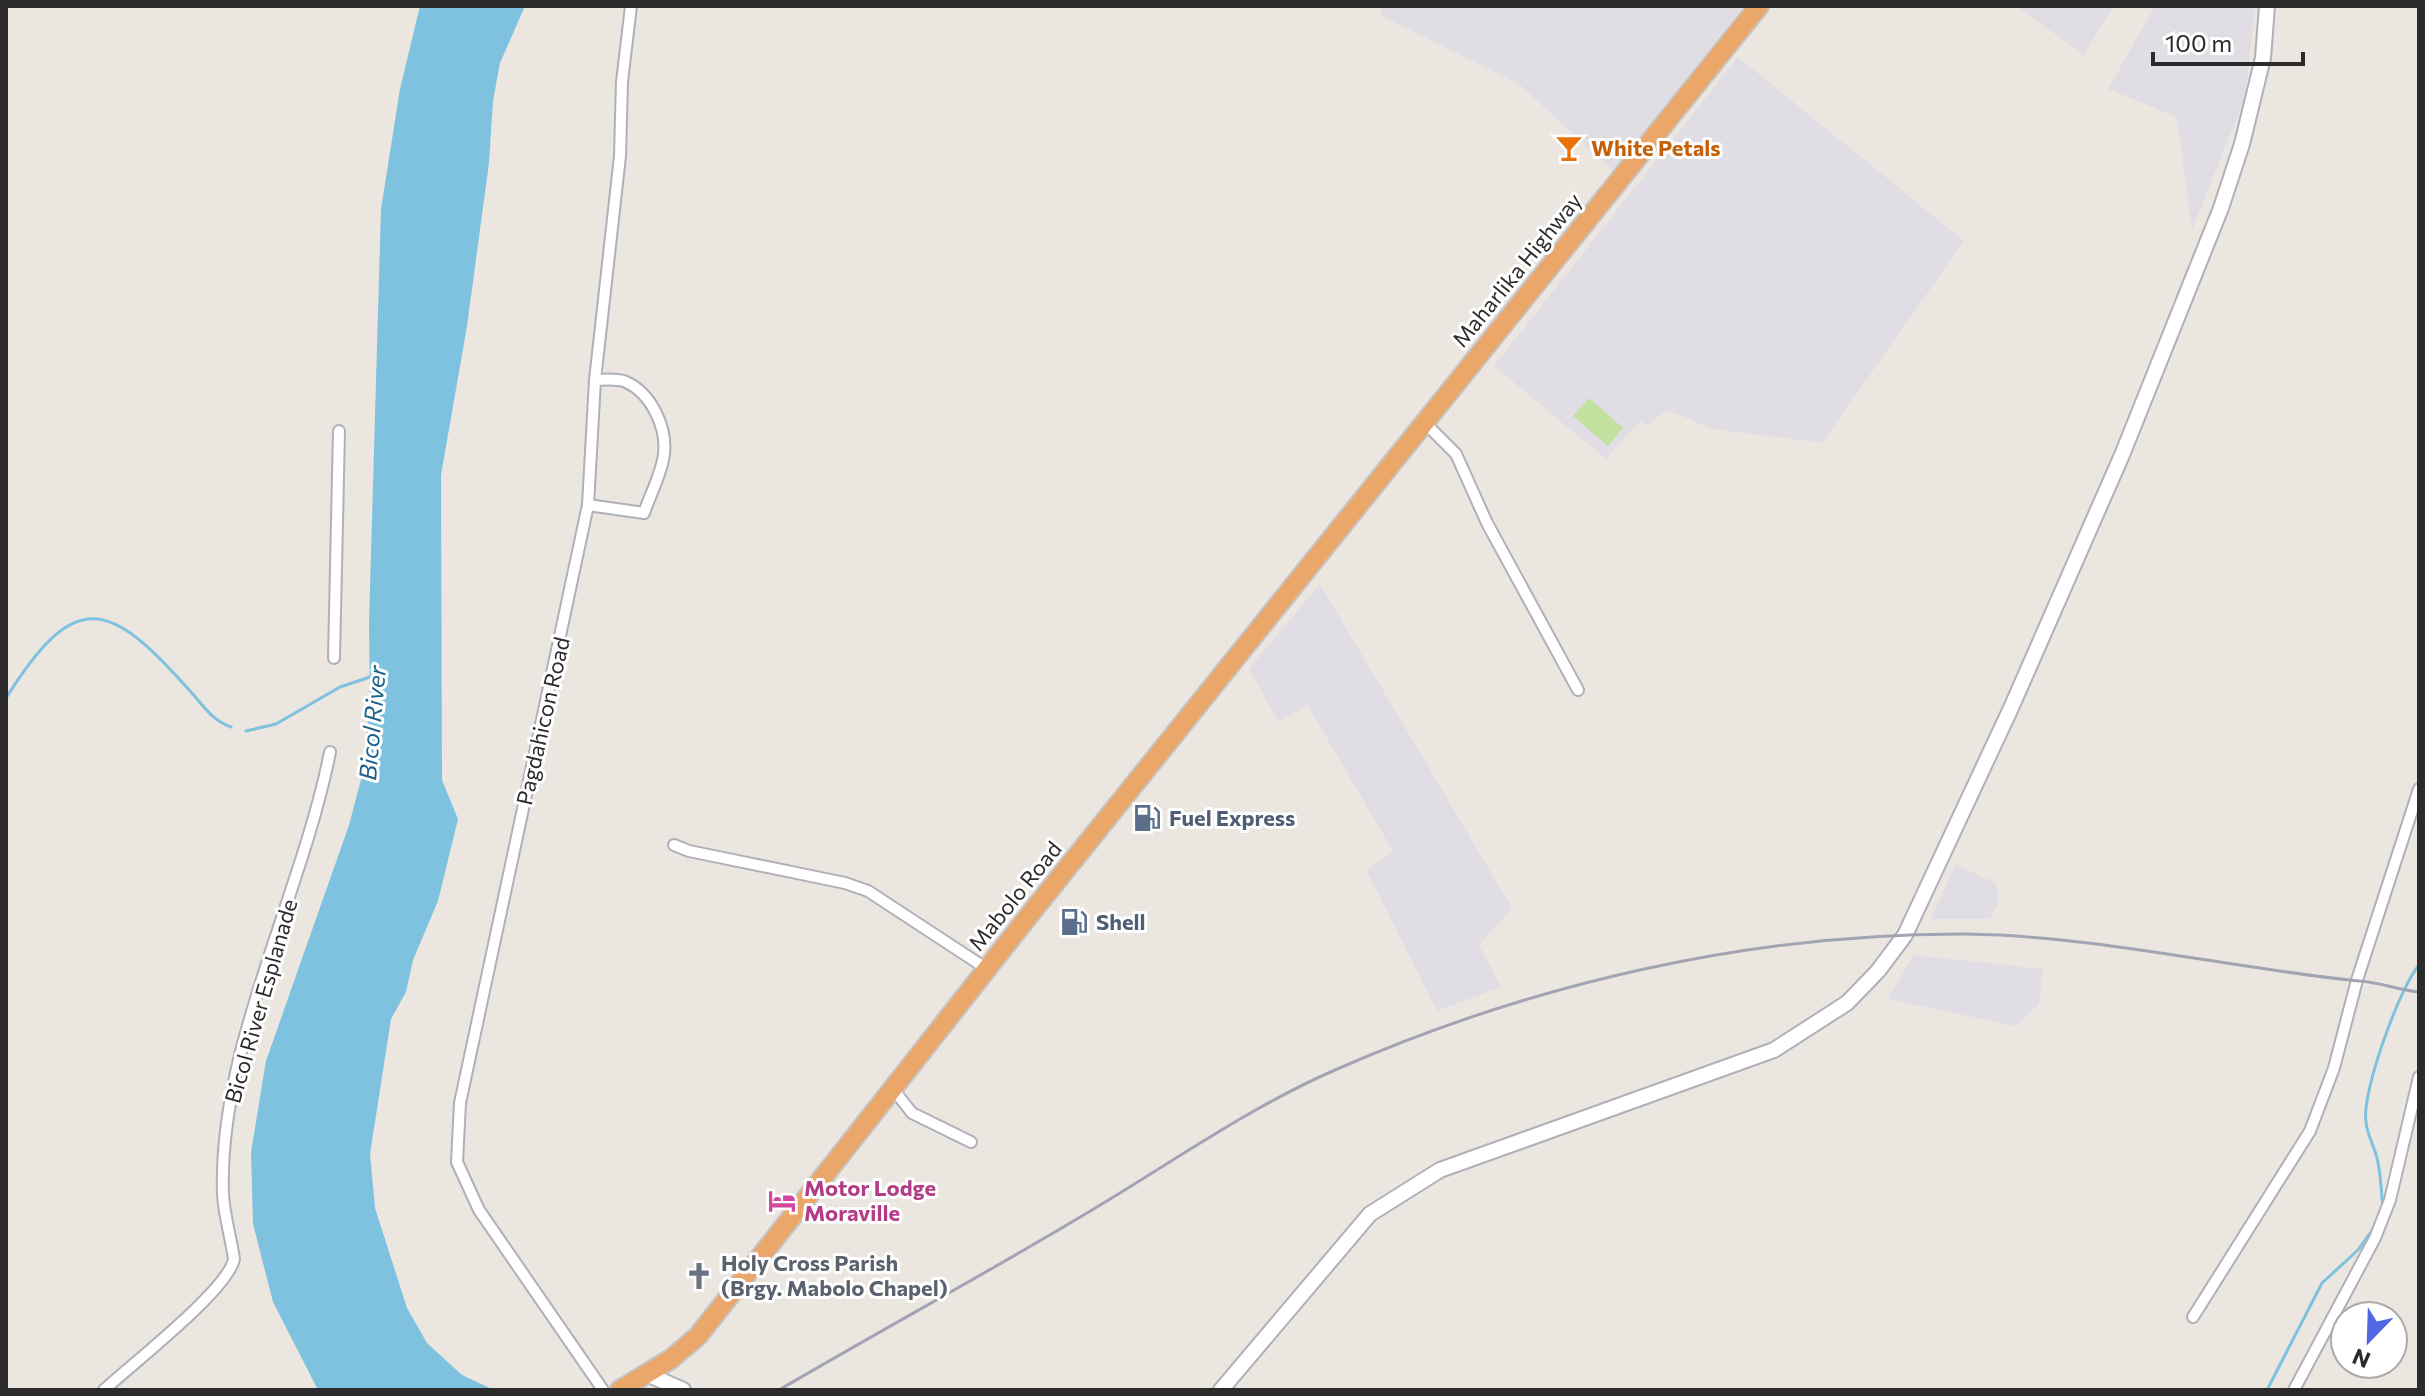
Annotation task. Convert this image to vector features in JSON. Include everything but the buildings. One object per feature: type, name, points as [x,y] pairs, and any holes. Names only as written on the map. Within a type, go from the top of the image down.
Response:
[{"type":"highway","name":"Maharlika Highway","points":[[1429,419],[1759,6]]},
{"type":"highway","name":"Mabolo Road","points":[[620,1390],[698,1336],[987,969],[1429,419]]},
{"type":"main road","points":[[1221,1390],[1370,1214],[1416,1184],[1440,1170],[1506,1144],[1774,1050],[1814,1028],[1847,1003],[1878,971],[1905,935],[2011,708],[2122,455],[2221,208],[2257,90],[2267,6]]},
{"type":"main road","points":[[647,1374],[683,1390]]},
{"type":"street","name":"Pagdahicon Road","points":[[603,1390],[479,1210],[457,1162],[460,1103],[588,505],[595,380],[620,156],[622,82],[631,6]]},
{"type":"street","points":[[588,505],[644,513],[665,455],[663,434],[655,411],[640,391],[623,380],[595,380]]},
{"type":"street","points":[[1429,419],[1456,454],[1487,523],[1578,690]]},
{"type":"street","points":[[334,658],[339,431]]},
{"type":"street","name":"Bicol River Esplanade","points":[[104,1390],[215,1290],[232,1269],[234,1259],[223,1192],[233,1092],[314,821],[330,752]]},
{"type":"street","points":[[2193,1317],[2310,1131],[2334,1068],[2419,789]]},
{"type":"street","points":[[674,845],[689,851],[845,883],[868,891],[987,969]]},
{"type":"street","points":[[2294,1390],[2375,1238],[2390,1200],[2419,1077]]},
{"type":"street","points":[[893,1089],[912,1113],[971,1142]]},
{"type":"shaded area","points":[[1380,6],[1744,6],[1613,171],[1519,84],[1382,16]]},
{"type":"shaded area","points":[[2016,6],[2113,6],[2084,55]]},
{"type":"shaded area","points":[[2155,6],[2255,6],[2245,98],[2192,230],[2177,117],[2108,89]]},
{"type":"shaded area","points":[[1738,57],[1964,241],[1822,443],[1713,429],[1667,410],[1647,425],[1640,421],[1606,459],[1494,366]]},
{"type":"shaded area","points":[[1320,584],[1512,908],[1479,945],[1501,987],[1437,1011],[1366,870],[1393,851],[1308,706],[1278,721],[1249,669]]},
{"type":"shaded area","points":[[1955,865],[1996,883],[1998,903],[1990,919],[1931,919]]},
{"type":"shaded area","points":[[1914,955],[2043,969],[2039,1004],[2016,1026],[1887,999]]},
{"type":"green space","points":[[1589,398],[1623,428],[1608,446],[1573,416]]},
{"type":"water","name":"Bicol River","points":[[420,6],[525,6],[500,63],[493,101],[489,163],[467,326],[441,475],[442,780],[458,819],[438,901],[413,960],[406,992],[391,1019],[370,1154],[375,1208],[407,1308],[427,1343],[462,1375],[494,1390],[318,1390],[273,1302],[253,1224],[251,1152],[266,1061],[349,825],[363,772],[370,699],[369,623],[381,209],[400,89]]},
{"type":"waterway","points":[[6,698],[30,662],[52,638],[73,623],[94,619],[114,624],[137,638],[162,660],[213,716],[231,727]]},
{"type":"waterway","name":"Bicol River","points":[[246,731],[276,724],[340,687],[373,676]]},
{"type":"waterway","points":[[2383,1208],[2378,1164],[2367,1126],[2366,1108],[2384,1041],[2402,995],[2419,965]]},
{"type":"waterway","points":[[2267,1390],[2322,1283],[2358,1250],[2374,1228]]},
{"type":"railway","points":[[779,1390],[1303,1085],[1410,1039],[1565,988],[1644,969],[1805,943],[1886,936],[1967,934],[2115,946],[2419,992]]},
{"type":"place","name":"White Petals","points":[[1569,148]]},
{"type":"place","name":"Fuel Express","points":[[1147,818]]},
{"type":"place","name":"Shell","points":[[1074,922]]},
{"type":"place","name":"Motor Lodge Moraville","points":[[782,1201]]},
{"type":"place","name":"Holy Cross Parish (Brgy. Mabolo Chapel)","points":[[699,1276]]}]
